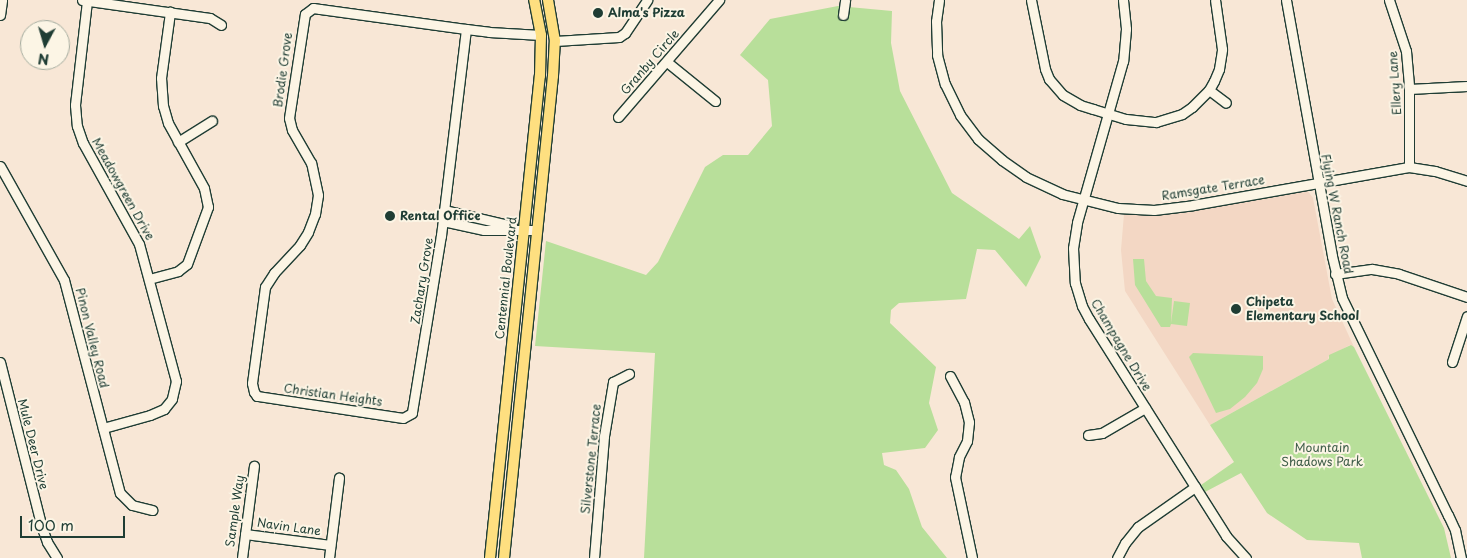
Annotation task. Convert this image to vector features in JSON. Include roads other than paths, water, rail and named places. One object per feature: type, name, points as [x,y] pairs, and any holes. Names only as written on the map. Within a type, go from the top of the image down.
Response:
[{"type":"main road","name":"Centennial Boulevard","points":[[490,558],[540,76],[541,35],[534,0]]},
{"type":"main road","points":[[504,558],[553,76],[555,41],[548,0]]},
{"type":"street","points":[[0,15],[2,0]]},
{"type":"street","points":[[84,0],[210,18],[221,25]]},
{"type":"street","name":"Meadowgreen Drive","points":[[84,0],[76,105],[77,126],[83,143],[136,236],[174,374],[174,394],[168,404],[158,412],[103,428]]},
{"type":"street","points":[[555,41],[619,37],[625,33],[647,0]]},
{"type":"street","name":"Granby Circle","points":[[618,116],[719,0]]},
{"type":"street","points":[[843,15],[845,0]]},
{"type":"street","name":"Ramsgate Terrace","points":[[939,0],[936,39],[940,70],[951,100],[968,128],[989,150],[1026,177],[1052,190],[1084,201],[1118,208],[1154,210],[1193,206],[1409,167],[1435,171],[1467,181]]},
{"type":"street","points":[[1031,0],[1042,57],[1049,78],[1070,100],[1142,122],[1169,119],[1192,107],[1209,90],[1221,58],[1221,38],[1215,0]]},
{"type":"street","name":"Champagne Drive","points":[[1123,0],[1126,40],[1123,61],[1084,201],[1073,248],[1078,294],[1089,318],[1226,536],[1246,558]]},
{"type":"street","name":"Flying W Ranch Road","points":[[1286,0],[1335,274],[1346,311],[1455,530],[1461,558]]},
{"type":"street","name":"Ellery Lane","points":[[1389,0],[1406,51],[1410,89],[1409,167]]},
{"type":"street","name":"Brodie Grove","points":[[254,392],[252,383],[265,287],[274,273],[300,245],[315,214],[318,195],[313,170],[292,130],[289,118],[303,18],[308,11],[320,8],[466,29]]},
{"type":"street","points":[[149,279],[178,271],[187,264],[207,215],[207,195],[164,114],[161,88],[170,12]]},
{"type":"street","points":[[466,29],[541,35]]},
{"type":"street","name":"Zachary Grove","points":[[410,416],[414,410],[443,221],[466,29]]},
{"type":"street","points":[[667,62],[715,101]]},
{"type":"street","points":[[1410,89],[1467,86]]},
{"type":"street","points":[[1209,90],[1226,103]]},
{"type":"street","points":[[178,142],[212,122]]},
{"type":"street","name":"Pinon Valley Road","points":[[0,166],[64,280],[120,493],[132,505],[152,510]]},
{"type":"street","points":[[444,210],[524,230]]},
{"type":"street","points":[[443,221],[484,230],[538,230]]},
{"type":"street","points":[[1335,274],[1372,269],[1399,274],[1467,297]]},
{"type":"street","points":[[1452,362],[1467,316]]},
{"type":"street","name":"Mule Deer Drive","points":[[0,362],[42,528],[47,542],[57,558]]},
{"type":"street","name":"Silverstone Terrace","points":[[594,558],[604,436],[612,382],[629,374]]},
{"type":"street","points":[[950,376],[964,402],[969,422],[966,441],[959,457],[954,477],[972,558]]},
{"type":"street","name":"Christian Heights","points":[[254,392],[262,398],[403,418],[410,416]]},
{"type":"street","points":[[1088,435],[1102,433],[1145,408]]},
{"type":"street","name":"Sample Way","points":[[242,558],[254,466]]},
{"type":"street","points":[[328,558],[339,478]]},
{"type":"street","points":[[1117,558],[1124,543],[1138,526],[1195,487]]},
{"type":"street","name":"Navin Lane","points":[[245,534],[330,545]]},
{"type":"place","name":"Alma's Pizza","points":[[598,13]]},
{"type":"place","name":"Rental Office","points":[[390,216]]},
{"type":"place","name":"Chipeta Elementary School","points":[[1236,309]]},
{"type":"park label","name":"Mountain Shadows Park","points":[[1322,455]]}]
